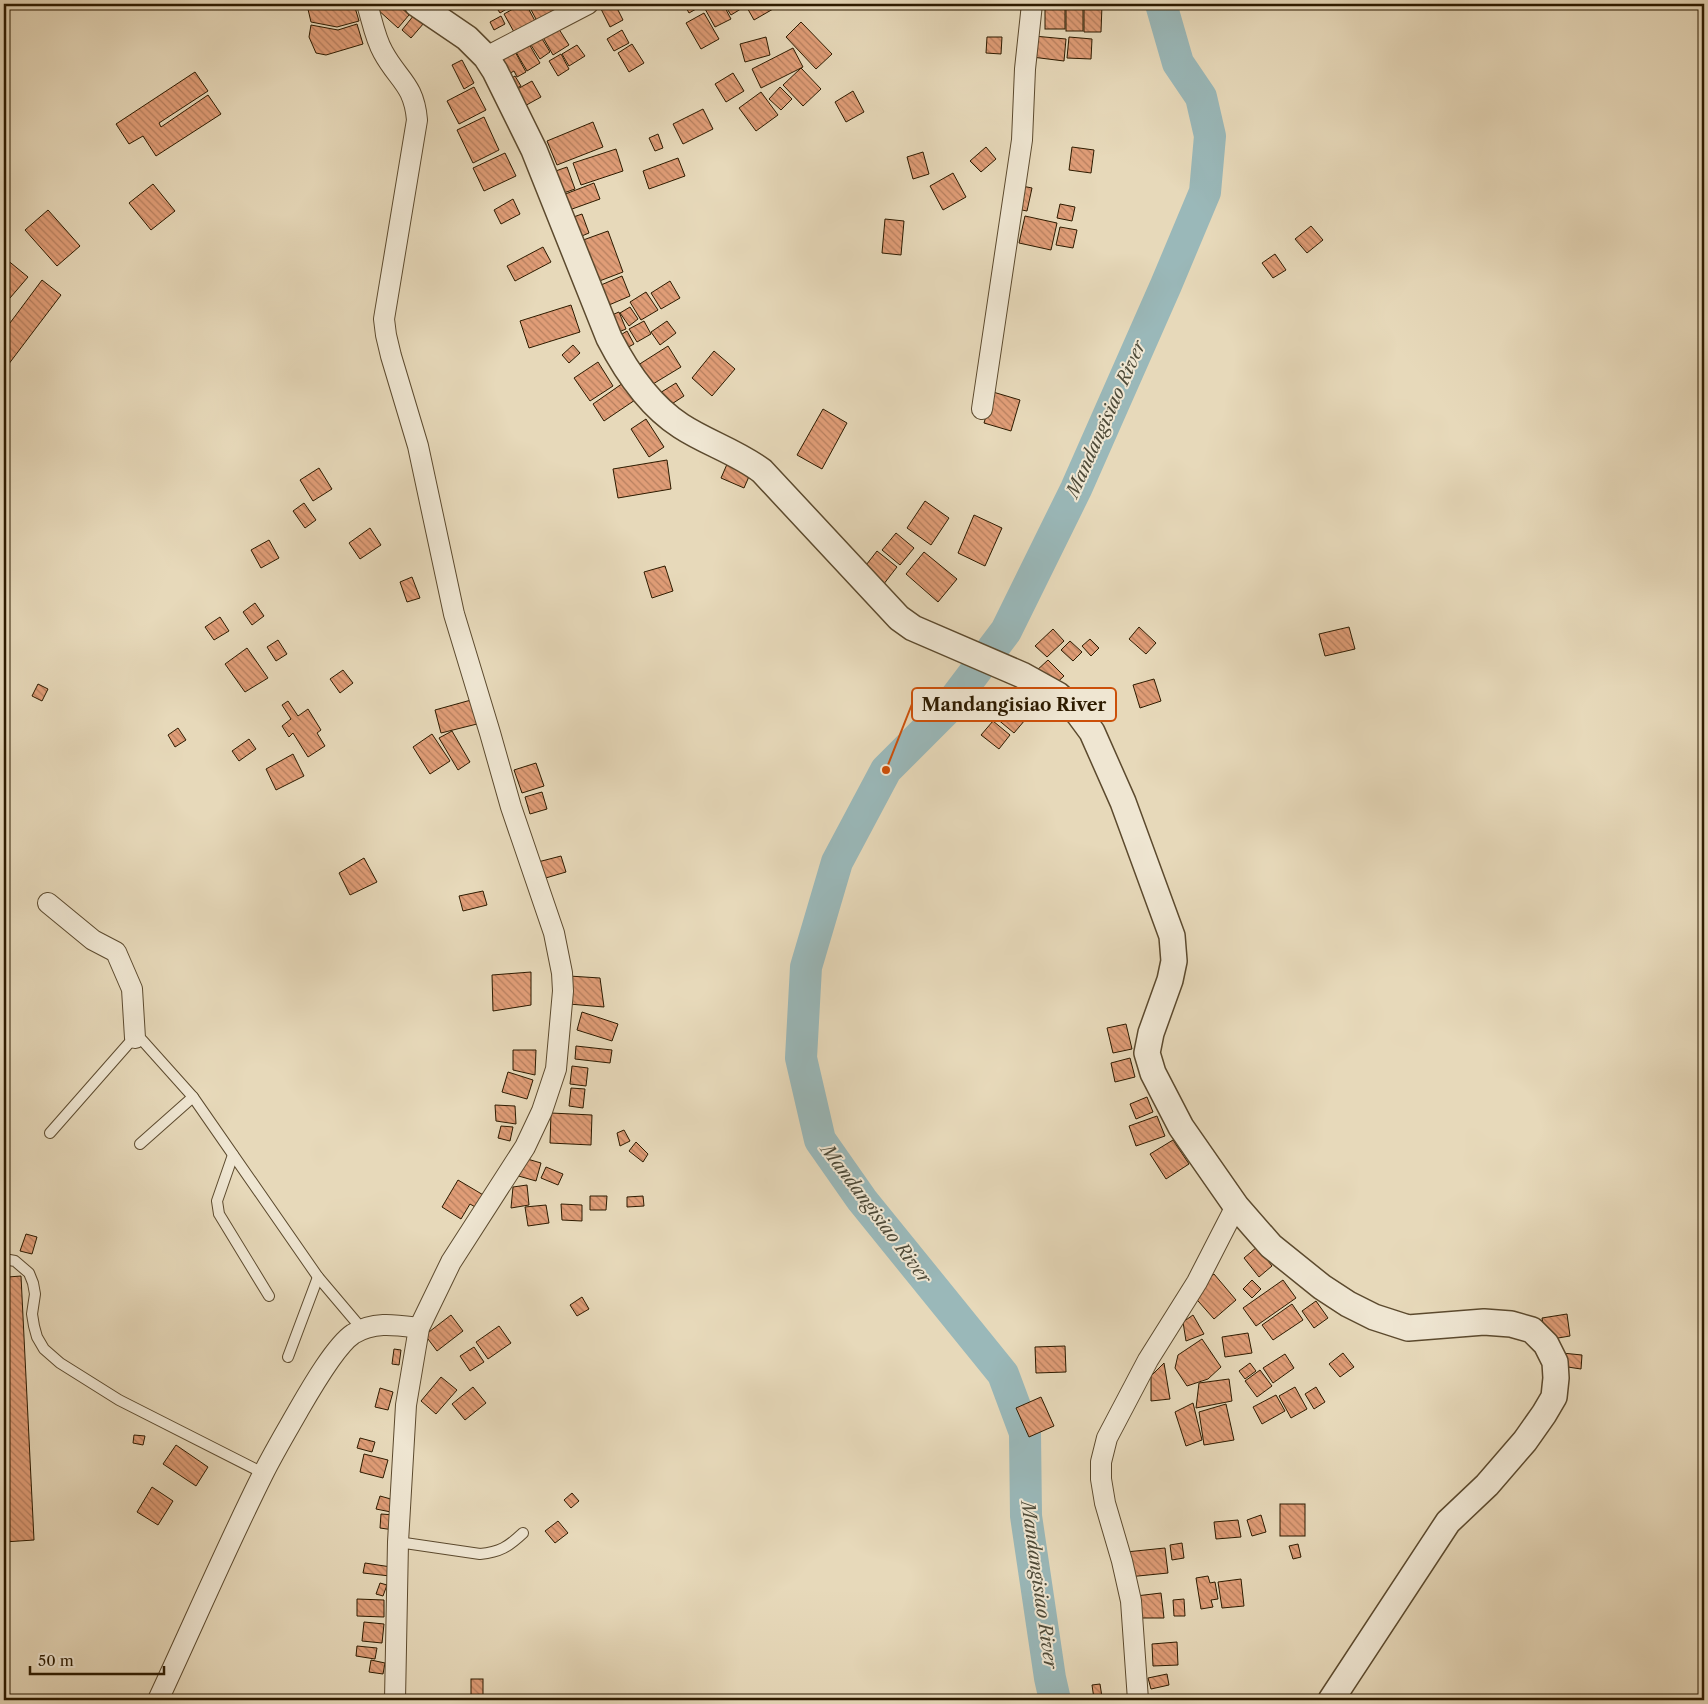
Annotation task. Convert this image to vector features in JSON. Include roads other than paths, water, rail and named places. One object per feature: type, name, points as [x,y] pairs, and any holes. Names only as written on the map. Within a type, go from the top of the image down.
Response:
[{"type":"street","points":[[367,4],[381,50],[408,87],[415,104],[417,120],[384,319],[386,335],[418,446],[454,614],[511,808],[554,933],[563,991],[556,1069],[542,1111],[525,1147],[451,1262],[419,1328],[406,1405],[398,1542],[395,1700]]},
{"type":"street","points":[[417,4],[467,38],[486,57],[534,150],[609,338],[622,363],[663,412],[682,426],[746,459],[762,471],[900,618],[913,628],[1022,675],[1058,695],[1078,713],[1096,740],[1123,802],[1172,936],[1174,961],[1170,980],[1151,1034],[1147,1053],[1153,1073],[1181,1127],[1236,1206],[1271,1246],[1322,1287],[1365,1313],[1408,1328],[1484,1322],[1511,1324],[1532,1330],[1546,1344],[1555,1362],[1556,1378],[1554,1397],[1544,1414],[1525,1442],[1448,1522],[1331,1700]]},
{"type":"street","points":[[486,57],[588,4]]},
{"type":"street","points":[[982,409],[1022,140],[1025,69],[1032,4]]},
{"type":"street","points":[[48,903],[93,940],[116,952],[132,989],[135,1038]]},
{"type":"street","points":[[1138,1700],[1131,1601],[1122,1561],[1105,1503],[1101,1478],[1101,1462],[1111,1430],[1148,1360],[1197,1282],[1236,1206]]},
{"type":"street","points":[[158,1700],[264,1472],[313,1385],[342,1345],[362,1329],[389,1325],[419,1328]]},
{"type":"lane","points":[[50,1134],[135,1038],[142,1040],[193,1097],[318,1276],[362,1329]]},
{"type":"lane","points":[[140,1144],[193,1097]]},
{"type":"lane","points":[[233,1155],[216,1201],[219,1214],[269,1296]]},
{"type":"lane","points":[[4,1258],[15,1260],[29,1273],[35,1294],[32,1314],[37,1337],[44,1349],[60,1363],[119,1400],[264,1472]]},
{"type":"lane","points":[[288,1357],[318,1276]]},
{"type":"lane","points":[[398,1542],[480,1554],[492,1553],[506,1548],[523,1533]]},
{"type":"waterway","name":"Mandangisiao River","points":[[1055,1700],[1050,1678],[1026,1516],[1025,1433],[1003,1374],[862,1200],[820,1140],[801,1058],[806,967],[837,862],[886,770],[947,709],[1006,631],[1076,489],[1205,192],[1210,136],[1201,97],[1178,63],[1161,4]]},
{"type":"place","name":"Mandangisiao River","points":[[886,770]]}]
